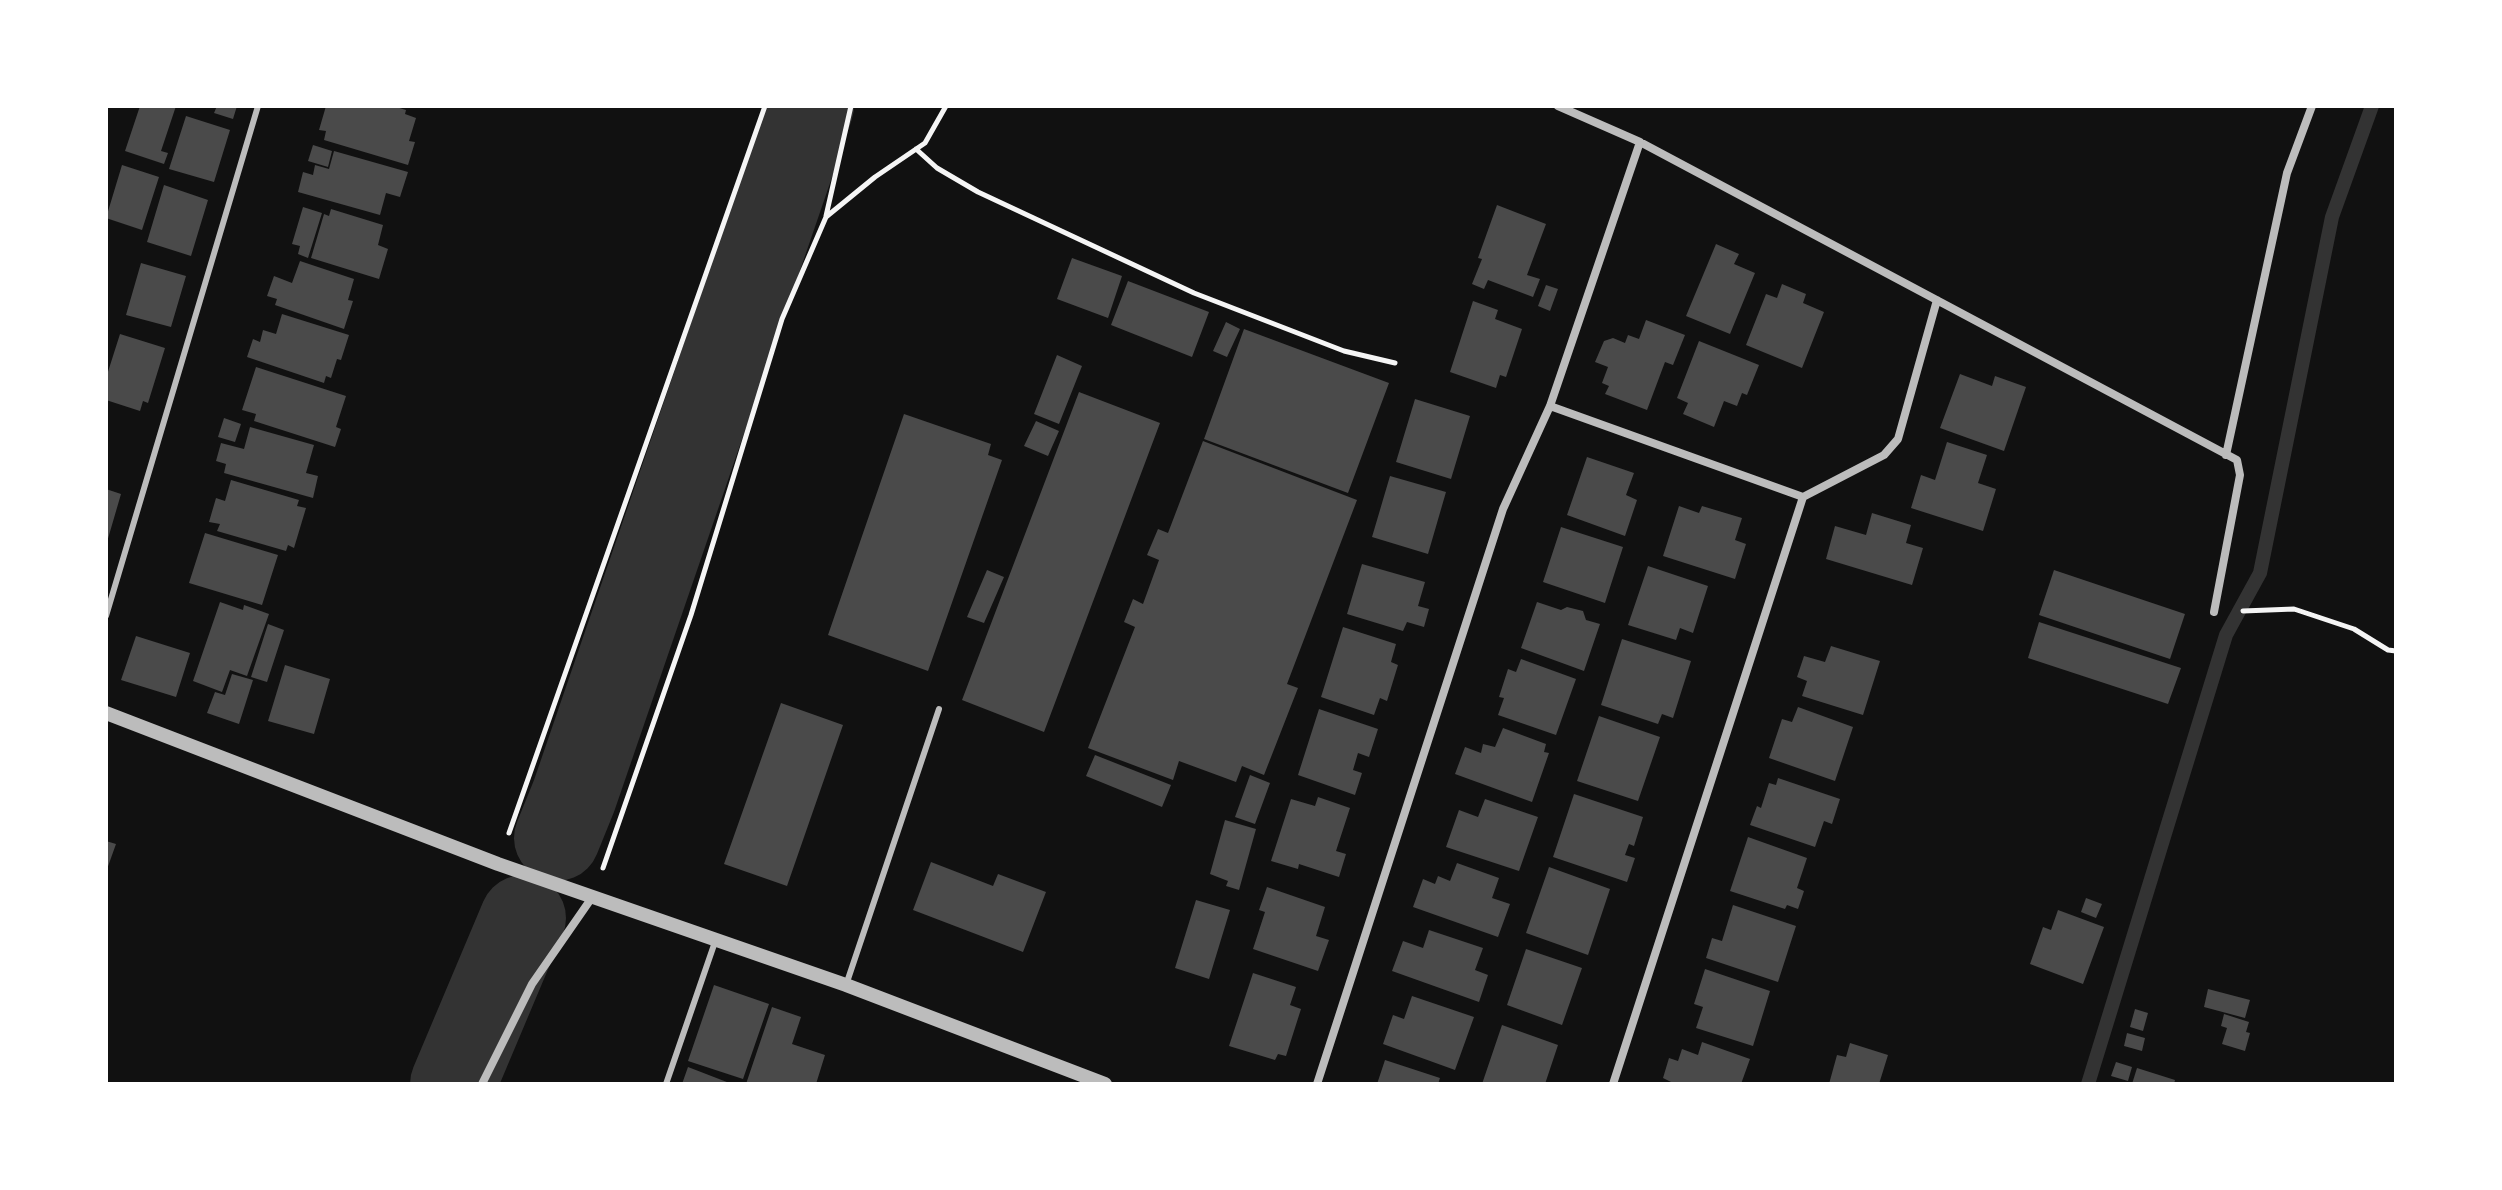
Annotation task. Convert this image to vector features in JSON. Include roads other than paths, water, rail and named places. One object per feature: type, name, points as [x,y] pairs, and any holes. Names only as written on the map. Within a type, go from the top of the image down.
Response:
[{"type":"street","points":[[1558,106],[1640,142],[2237,460],[2240,475],[2214,612]]},
{"type":"street","points":[[2226,455],[2287,173],[2312,106]]},
{"type":"street","points":[[1317,1084],[1503,509],[1550,406],[1640,142]]},
{"type":"street","points":[[1613,1084],[1803,497],[1884,455],[1898,439],[1937,300]]},
{"type":"street","points":[[1550,406],[1803,497]]},
{"type":"street","points":[[106,713],[498,864],[846,985],[1105,1084]]},
{"type":"street","points":[[482,1084],[532,984],[593,896]]},
{"type":"lane","points":[[106,616],[258,106]]},
{"type":"lane","points":[[846,985],[939,709]]},
{"type":"lane","points":[[666,1084],[716,939]]},
{"type":"waterway","points":[[557,838],[811,106]]},
{"type":"waterway","points":[[2088,1084],[2226,635],[2260,573],[2332,217],[2372,106]]},
{"type":"waterway","points":[[453,1084],[523,918]]}]
